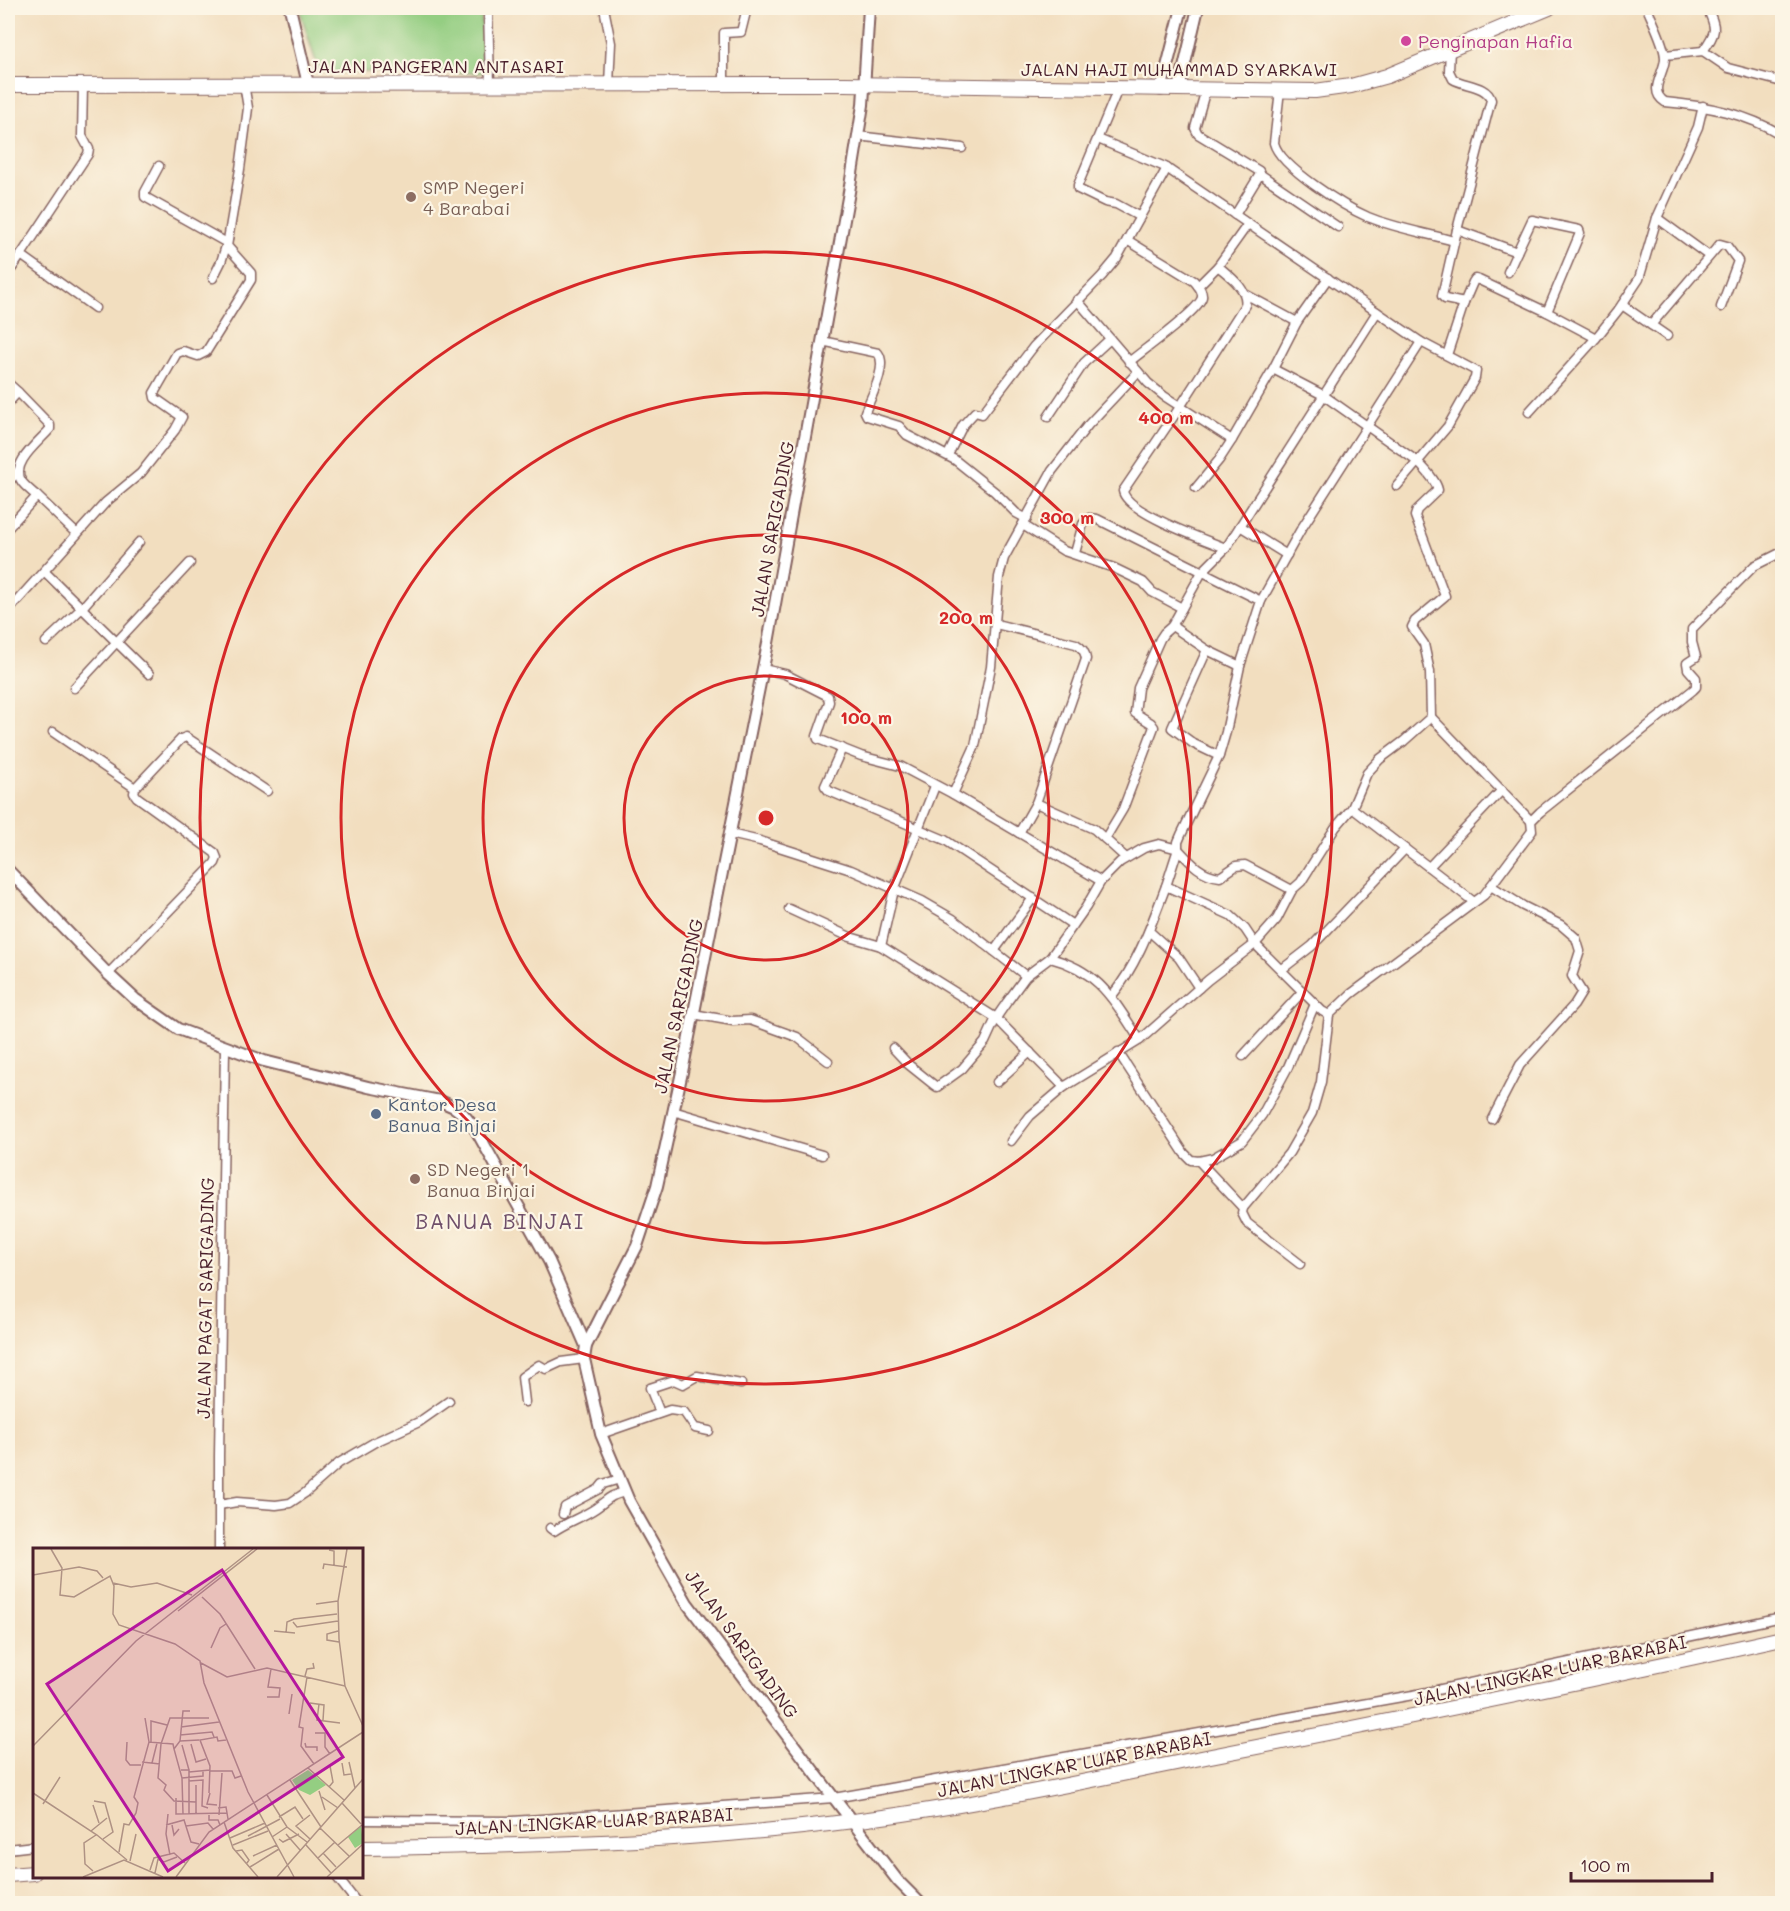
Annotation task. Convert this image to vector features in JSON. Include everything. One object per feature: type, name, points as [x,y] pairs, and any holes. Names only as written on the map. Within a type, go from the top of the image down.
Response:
[{"type":"main road","name":"JALAN HAJI MUHAMMAD SYARKAWI","points":[[864,84],[1315,91],[1351,86],[1387,76],[1550,8]]},
{"type":"main road","name":"JALAN PANGERAN ANTASARI","points":[[8,85],[864,84]]},
{"type":"main road","name":"JALAN LINGKAR LUAR BARABAI","points":[[363,1848],[518,1846],[660,1840],[852,1821],[963,1804],[1406,1718],[1605,1678],[1782,1638]]},
{"type":"main road","points":[[8,1875],[33,1873]]},
{"type":"street","points":[[290,8],[308,84]]},
{"type":"street","points":[[488,8],[490,84]]},
{"type":"street","points":[[604,8],[611,44],[609,84]]},
{"type":"street","points":[[724,84],[724,33],[742,31],[747,8]]},
{"type":"street","name":"JALAN SARIGADING","points":[[869,8],[864,84],[849,192],[763,669],[673,1111],[657,1186],[637,1246],[586,1346],[584,1359],[601,1434],[625,1492],[687,1603],[898,1881],[921,1904]]},
{"type":"street","points":[[1161,90],[1182,8]]},
{"type":"street","points":[[1179,89],[1198,8]]},
{"type":"street","points":[[1647,8],[1665,56],[1665,62],[1659,75],[1657,93],[1660,99],[1665,102],[1703,106],[1760,122],[1782,135]]},
{"type":"street","points":[[1703,51],[1715,31],[1715,25],[1707,8]]},
{"type":"street","points":[[1450,49],[1449,71],[1453,79],[1483,90],[1490,95],[1491,100],[1442,296],[1445,299],[1464,303]]},
{"type":"street","points":[[1665,56],[1703,51],[1728,68],[1782,82]]},
{"type":"street","points":[[213,278],[227,243],[240,169],[248,108],[244,84]]},
{"type":"street","points":[[12,268],[88,154],[89,149],[82,136],[83,85]]},
{"type":"street","points":[[1118,89],[1078,189],[1105,202],[1116,204],[1140,217]]},
{"type":"street","points":[[1206,89],[1195,128],[1198,134],[1259,171],[1260,174],[1338,227]]},
{"type":"street","points":[[1280,90],[1274,143],[1276,151],[1285,162],[1337,199],[1368,217],[1454,241]]},
{"type":"street","points":[[1782,100],[1782,106]]},
{"type":"street","points":[[1529,412],[1596,338],[1639,279],[1657,218],[1698,127],[1703,106]]},
{"type":"street","points":[[857,136],[962,148]]},
{"type":"street","points":[[1098,139],[1167,168],[1421,342],[1473,368],[1476,375],[1448,426],[1397,486]]},
{"type":"street","points":[[159,166],[145,192],[146,197],[227,243]]},
{"type":"street","points":[[948,455],[963,425],[975,412],[982,414],[1034,346],[1102,276],[1116,258],[1167,168]]},
{"type":"street","points":[[1235,215],[1260,174]]},
{"type":"street","points":[[1657,218],[1709,256]]},
{"type":"street","points":[[1508,272],[1532,219],[1579,230],[1580,233],[1547,312]]},
{"type":"street","points":[[1198,286],[1218,266],[1248,224]]},
{"type":"street","points":[[1457,230],[1517,252]]},
{"type":"street","points":[[1127,240],[1194,280],[1202,295],[1194,310],[1129,362]]},
{"type":"street","points":[[8,611],[106,502],[141,473],[181,423],[181,415],[154,396],[176,354],[183,351],[198,356],[206,352],[251,280],[251,273],[228,249],[227,243]]},
{"type":"street","points":[[1651,325],[1709,256],[1720,244],[1725,244],[1738,261],[1721,307]]},
{"type":"street","points":[[21,255],[95,308]]},
{"type":"street","points":[[1218,266],[1245,294],[1297,322]]},
{"type":"street","points":[[1196,488],[1232,440],[1297,322],[1328,278]]},
{"type":"street","points":[[1447,355],[1464,303],[1473,282],[1479,280],[1596,338]]},
{"type":"street","points":[[1226,548],[1191,536],[1144,512],[1130,503],[1123,491],[1180,407],[1245,304],[1245,294]]},
{"type":"street","points":[[1077,300],[1138,372],[1164,396],[1232,440]]},
{"type":"street","points":[[1622,305],[1667,336]]},
{"type":"street","points":[[1105,839],[1123,809],[1154,727],[1135,712],[1138,688],[1160,639],[1173,626],[1202,572],[1226,548],[1377,312]]},
{"type":"street","points":[[1048,417],[1084,363],[1110,339]]},
{"type":"street","points":[[822,341],[878,352],[882,358],[882,367],[866,414],[899,426],[907,435],[948,455],[971,471],[1025,522],[1064,550],[1114,568],[1143,582],[1152,592],[1182,608]]},
{"type":"street","points":[[1111,997],[1128,977],[1149,931],[1166,886],[1178,849],[1178,842],[1219,756],[1240,666],[1261,601],[1325,492],[1421,342]]},
{"type":"street","points":[[1273,369],[1323,394],[1368,425],[1418,462],[1437,485],[1437,492],[1415,513],[1444,596],[1415,621],[1412,627],[1424,644],[1426,653],[1430,672],[1431,717],[1531,820],[1532,831],[1484,895],[1351,994],[1329,1015],[1321,1082],[1312,1113],[1289,1153],[1243,1208],[1242,1213],[1247,1223],[1300,1264]]},
{"type":"street","points":[[953,794],[975,746],[991,667],[999,577],[1004,558],[1052,471],[1088,425],[1138,372]]},
{"type":"street","points":[[8,383],[49,423],[50,427],[21,462],[18,471],[8,483]]},
{"type":"street","points":[[8,404],[18,392]]},
{"type":"street","points":[[18,471],[23,483],[76,534]]},
{"type":"street","points":[[8,528],[37,496]]},
{"type":"street","points":[[1075,553],[1083,524],[1089,518],[1097,519],[1261,601]]},
{"type":"street","points":[[1240,526],[1287,555]]},
{"type":"street","points":[[46,642],[82,608],[139,542]]},
{"type":"street","points":[[1531,820],[1696,687],[1696,678],[1688,669],[1687,663],[1696,657],[1692,642],[1692,629],[1754,566],[1782,552]]},
{"type":"street","points":[[74,688],[190,562]]},
{"type":"street","points":[[44,571],[149,674]]},
{"type":"street","points":[[996,624],[1076,644],[1083,648],[1086,659],[1036,803],[1019,833]]},
{"type":"street","points":[[1173,626],[1207,650],[1240,666]]},
{"type":"street","points":[[1207,650],[1172,728],[1194,744],[1219,756]]},
{"type":"street","points":[[763,669],[785,674],[828,696],[829,702],[817,735],[821,741],[900,766],[953,794],[1101,881]]},
{"type":"street","points":[[1011,1141],[1030,1116],[1065,1086],[1140,1040],[1199,988],[1255,944],[1277,919],[1292,890],[1301,882],[1326,841],[1352,807],[1373,765],[1431,717]]},
{"type":"street","points":[[53,732],[135,788]]},
{"type":"street","points":[[108,974],[215,863],[217,858],[215,853],[137,797],[134,793],[135,788],[181,739],[186,737],[267,791]]},
{"type":"street","points":[[842,748],[826,789],[945,840],[1073,925]]},
{"type":"street","points":[[881,946],[894,890],[935,786]]},
{"type":"street","points":[[1429,867],[1502,790]]},
{"type":"street","points":[[1036,803],[1094,829],[1126,858]]},
{"type":"street","points":[[1352,807],[1474,902]]},
{"type":"street","points":[[730,834],[851,870],[922,901],[953,919],[1026,976]]},
{"type":"street","points":[[893,1048],[909,1065],[937,1087],[962,1069],[985,1042],[996,1018],[1026,976],[1050,958],[1101,881],[1126,858],[1154,844],[1178,849],[1195,867],[1211,875],[1220,877],[1236,866],[1245,864],[1292,890]]},
{"type":"street","points":[[1281,970],[1312,946],[1405,849]]},
{"type":"street","points":[[8,870],[108,974],[135,999],[178,1029],[264,1061],[368,1087],[440,1101],[463,1114],[476,1130],[549,1262],[586,1346]]},
{"type":"street","points":[[1166,886],[1230,915],[1245,929],[1255,944],[1322,1011],[1329,1015]]},
{"type":"street","points":[[1491,886],[1523,906],[1561,925],[1576,938],[1580,951],[1572,976],[1582,992],[1574,1005],[1520,1065],[1492,1119]]},
{"type":"street","points":[[994,951],[1033,898]]},
{"type":"street","points":[[789,909],[850,936],[881,946],[996,1018],[1065,1086]]},
{"type":"street","points":[[1149,931],[1179,958],[1199,988]]},
{"type":"street","points":[[1050,958],[1067,963],[1092,976],[1111,997],[1140,1040]]},
{"type":"street","points":[[1243,1056],[1303,992]]},
{"type":"street","points":[[1118,1052],[1184,1153],[1191,1160],[1213,1158],[1242,1141],[1255,1124],[1288,1067],[1315,1004]]},
{"type":"street","points":[[693,1014],[732,1021],[750,1020],[797,1037],[828,1061]]},
{"type":"street","name":"JALAN PAGAT SARIGADING","points":[[219,1548],[225,1048]]},
{"type":"street","points":[[997,1082],[1030,1052]]},
{"type":"street","points":[[673,1111],[822,1155]]},
{"type":"street","points":[[1199,1161],[1243,1208]]},
{"type":"street","points":[[525,1402],[522,1377],[539,1365],[546,1369],[561,1362],[584,1359]]},
{"type":"street","points":[[660,1413],[650,1388],[674,1380],[682,1384],[698,1376],[741,1384]]},
{"type":"street","points":[[219,1505],[244,1502],[276,1505],[290,1503],[339,1463],[375,1442],[419,1422],[449,1401]]},
{"type":"street","points":[[601,1434],[669,1410],[684,1412],[695,1428],[709,1431]]},
{"type":"street","points":[[563,1514],[565,1508],[603,1484],[620,1479]]},
{"type":"street","points":[[550,1528],[554,1531],[596,1508],[609,1496],[625,1492]]},
{"type":"street","points":[[363,1820],[513,1821],[834,1798],[1413,1695],[1782,1617]]},
{"type":"street","points":[[8,1849],[33,1846]]},
{"type":"street","points":[[338,1878],[358,1904]]},
{"type":"green space","points":[[299,8],[481,8],[484,73],[319,72]]},
{"type":"place","name":"Penginapan Hafia","points":[[1406,41]]},
{"type":"place","name":"SMP Negeri 4 Barabai","points":[[411,197]]},
{"type":"place","name":"Kantor Desa Banua Binjai","points":[[376,1114]]},
{"type":"place","name":"SD Negeri 1 Banua Binjai","points":[[415,1179]]},
{"type":"district","name":"BANUA BINJAI","points":[[500,1220]]}]
